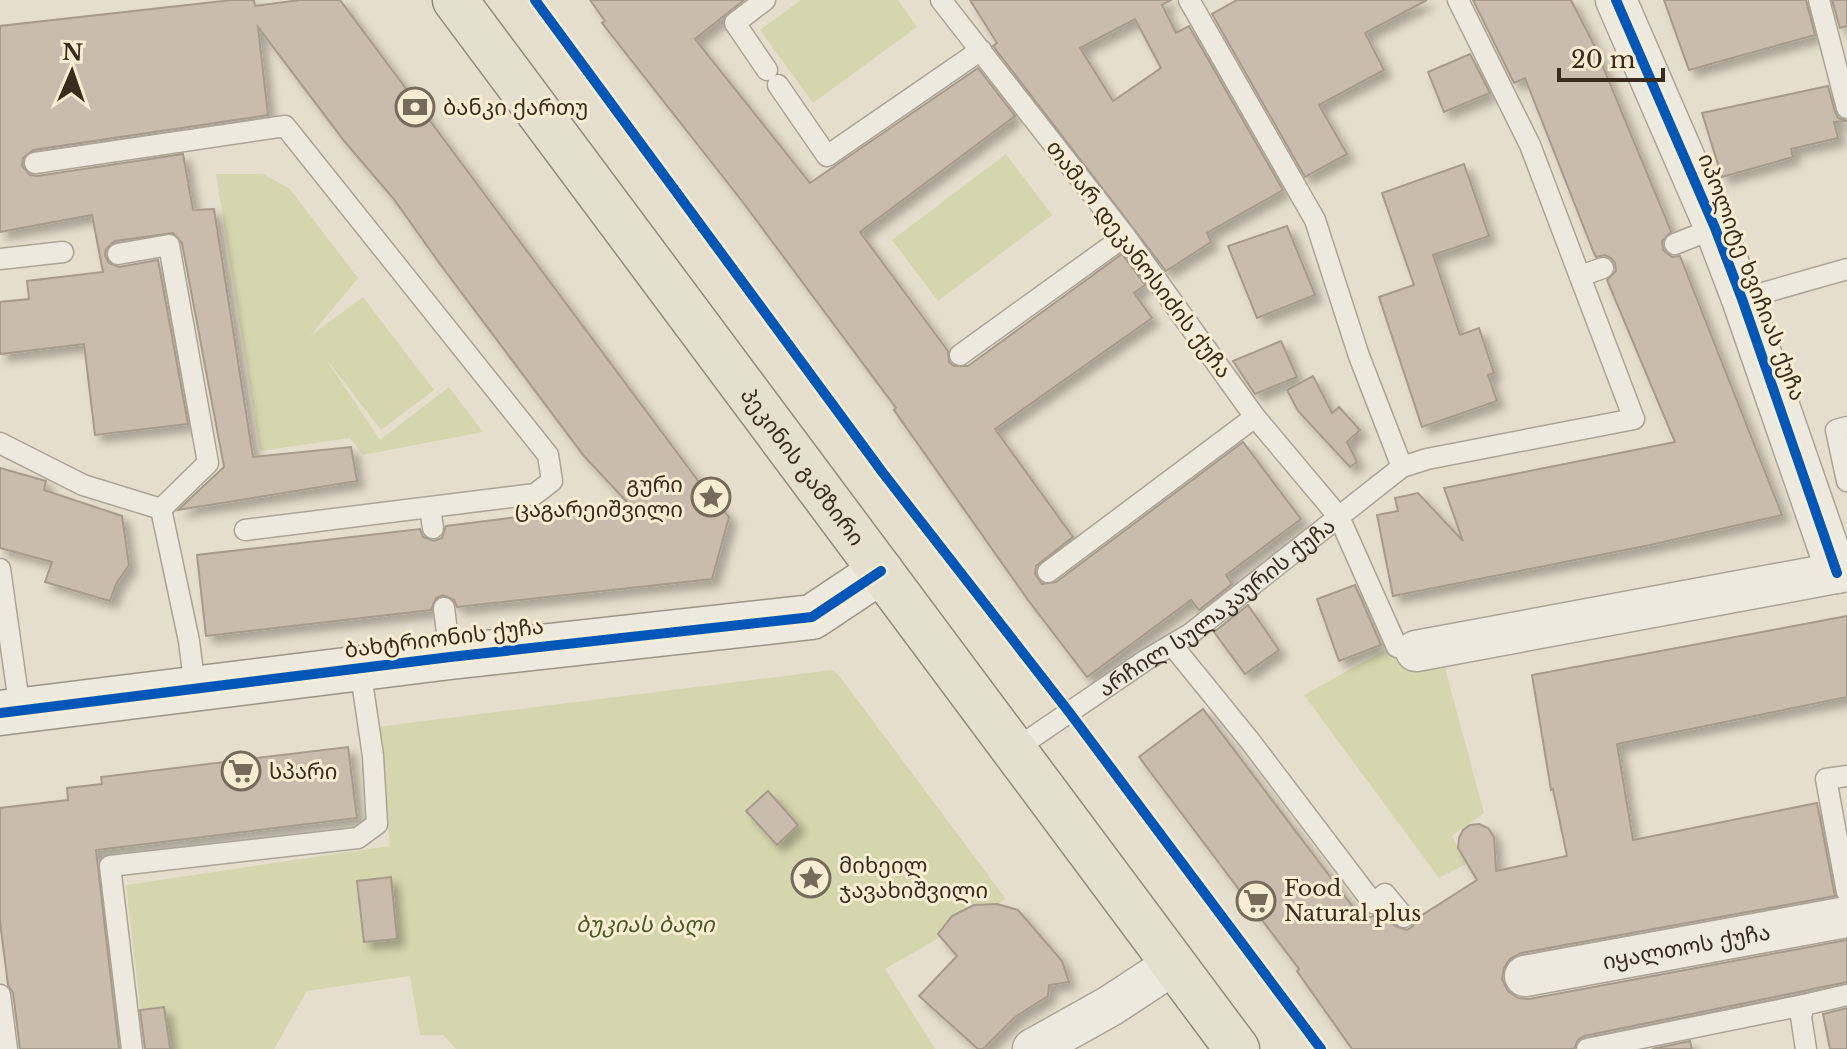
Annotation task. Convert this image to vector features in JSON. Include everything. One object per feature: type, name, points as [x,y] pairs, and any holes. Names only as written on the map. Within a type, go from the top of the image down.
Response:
[{"type":"main road","name":"პეკინის გამზირი","points":[[455,0],[1237,1049]]},
{"type":"street","name":"იპოლიტე ხვიჩიას ქუჩა","points":[[1616,0],[1715,228],[1842,572]]},
{"type":"street","name":"ბახტრიონის ქუჩა","points":[[10,711],[450,657],[812,617],[881,571]]},
{"type":"street","name":"არჩილ სულაკაურის ქუჩა","points":[[1406,649],[1842,572]]},
{"type":"street","name":"იყალთოს ქუჩა","points":[[1525,976],[1847,917]]},
{"type":"street","points":[[1033,1049],[1110,1006],[1174,964]]},
{"type":"lane","points":[[765,0],[735,23],[827,156],[981,50]]},
{"type":"lane","name":"თამარ დეკანოსიძის ქუჩა","points":[[941,0],[1125,236],[1255,417],[1339,517]]},
{"type":"lane","points":[[1189,0],[1315,220],[1359,356],[1402,467]]},
{"type":"lane","points":[[1339,517],[1402,467],[1634,419],[1530,145],[1477,23],[1458,0]]},
{"type":"lane","points":[[1819,0],[1847,108]]},
{"type":"lane","points":[[35,163],[285,126],[548,455],[552,481],[535,494],[431,518],[245,530]]},
{"type":"lane","points":[[1675,244],[1715,228]]},
{"type":"lane","points":[[960,355],[1125,236]]},
{"type":"lane","points":[[118,254],[169,245],[208,463],[161,509]]},
{"type":"lane","points":[[0,259],[63,252]]},
{"type":"lane","points":[[1580,276],[1603,268]]},
{"type":"lane","points":[[1742,299],[1847,269]]},
{"type":"lane","points":[[1048,572],[1255,417]]},
{"type":"lane","points":[[1847,427],[1836,430],[1847,481]]},
{"type":"lane","points":[[0,443],[83,485],[161,509]]},
{"type":"lane","points":[[161,509],[189,641],[195,688]]},
{"type":"lane","name":"არჩილ სულაკაურის ქუჩა","points":[[1014,750],[1172,645],[1339,517],[1406,649]]},
{"type":"lane","points":[[0,569],[10,711]]},
{"type":"lane","points":[[444,608],[450,657]]},
{"type":"lane","points":[[1172,645],[1250,741],[1373,903],[1385,894],[1404,917]]},
{"type":"lane","points":[[132,1049],[110,866],[358,838],[377,824],[373,756],[360,668]]},
{"type":"lane","points":[[1847,776],[1826,779],[1847,892]]},
{"type":"lane","points":[[0,995],[7,1049]]},
{"type":"lane","points":[[1587,1049],[1847,995]]},
{"type":"lane","points":[[1804,1005],[1801,1017],[1806,1049]]},
{"type":"green space","points":[[801,0],[898,0],[917,27],[813,103],[760,30]]},
{"type":"green space","points":[[1006,154],[1052,215],[938,301],[892,240]]},
{"type":"green space","points":[[216,174],[263,174],[290,189],[358,278],[310,336],[363,297],[434,390],[381,430],[324,356],[380,440],[449,387],[483,432],[363,455],[350,438],[260,451]]},
{"type":"green space","points":[[1387,649],[1444,664],[1484,813],[1452,836],[1466,864],[1439,878],[1304,695]]},
{"type":"green space","name":"ბუკიას ბაღი","points":[[833,670],[1006,899],[885,969],[935,1049],[456,1049],[443,1035],[420,1035],[410,976],[307,991],[274,1049],[145,1049],[126,885],[390,846],[376,727]]},
{"type":"building","points":[[254,0],[255,6],[300,0],[340,0],[699,482],[729,517],[712,579],[457,607],[454,600],[443,595],[436,598],[431,610],[206,636],[197,555],[420,529],[423,537],[434,541],[442,538],[446,526],[628,503],[584,456],[393,198],[345,142],[258,27],[268,115],[33,150],[23,158],[22,166],[30,175],[37,176],[183,154],[193,210],[214,209],[253,457],[351,447],[357,481],[178,510],[224,467],[182,243],[173,233],[115,241],[106,249],[105,255],[109,263],[119,267],[158,260],[188,424],[95,435],[84,344],[0,354],[0,302],[29,299],[27,281],[103,272],[92,215],[0,232],[0,26]]},
{"type":"building","points":[[590,0],[744,0],[695,39],[810,183],[978,68],[1015,116],[860,232],[948,351],[949,362],[954,366],[968,366],[1122,254],[1145,285],[1134,293],[1152,318],[995,429],[1073,537],[1036,566],[1035,574],[1042,584],[1056,582],[1243,442],[1301,519],[1226,575],[1232,584],[1199,610],[1191,600],[1087,677],[1028,600],[894,410],[896,408],[742,201],[602,23],[605,21]]},
{"type":"building","points":[[970,0],[1171,0],[1162,5],[1176,33],[1189,26],[1283,190],[1207,233],[1211,242],[1166,271],[993,46],[997,43]],"holes":[[[1135,19],[1161,68],[1113,101],[1080,48]]]},
{"type":"building","points":[[1237,0],[1427,0],[1365,33],[1384,70],[1319,105],[1347,154],[1305,177],[1212,14]]},
{"type":"building","points":[[1473,0],[1571,0],[1594,45],[1671,232],[1662,241],[1663,250],[1672,257],[1680,256],[1782,515],[1650,545],[1393,596],[1377,515],[1398,511],[1395,498],[1418,493],[1463,541],[1444,488],[1675,442],[1607,280],[1616,271],[1615,263],[1605,255],[1596,257],[1525,78],[1514,83]]},
{"type":"building","points":[[1664,0],[1806,0],[1815,35],[1689,70]]},
{"type":"building","points":[[1832,0],[1847,0],[1847,26],[1840,28]]},
{"type":"building","points":[[1470,54],[1490,93],[1444,112],[1428,72]]},
{"type":"building","points":[[1828,86],[1838,118],[1847,121],[1834,122],[1838,138],[1791,149],[1793,157],[1722,177],[1702,113]]},
{"type":"building","points":[[1464,164],[1489,236],[1433,255],[1460,335],[1479,328],[1494,373],[1488,375],[1497,401],[1422,427],[1379,297],[1414,285],[1382,193]]},
{"type":"building","points":[[1287,226],[1315,295],[1257,318],[1228,246]]},
{"type":"building","points":[[1281,341],[1297,377],[1255,394],[1233,361]]},
{"type":"building","points":[[1313,376],[1332,413],[1339,407],[1360,430],[1347,442],[1357,462],[1350,467],[1298,411],[1287,390]]},
{"type":"building","points":[[0,468],[46,481],[44,490],[122,516],[129,565],[116,584],[110,601],[45,582],[52,562],[0,548]]},
{"type":"building","points":[[1355,585],[1381,645],[1339,661],[1317,599]]},
{"type":"building","points":[[1248,605],[1279,650],[1245,674],[1214,632]]},
{"type":"building","points":[[1847,616],[1847,697],[1617,744],[1633,840],[1817,803],[1835,896],[1521,953],[1510,959],[1502,979],[1508,991],[1518,998],[1529,999],[1847,940],[1847,982],[1584,1036],[1574,1049],[1352,1049],[1297,971],[1299,969],[1139,757],[1203,709],[1363,920],[1383,912],[1395,926],[1407,930],[1416,919],[1477,880],[1458,848],[1463,830],[1470,825],[1479,824],[1488,828],[1494,837],[1496,871],[1567,856],[1551,790],[1532,675]]},
{"type":"building","points":[[348,747],[357,818],[96,850],[119,1049],[20,1049],[0,922],[0,808],[68,800],[67,788],[102,784],[101,777]]},
{"type":"building","points":[[768,791],[798,825],[777,845],[746,811]]},
{"type":"building","points":[[391,877],[397,939],[364,942],[357,881]]},
{"type":"building","points":[[997,904],[1018,910],[1062,961],[1069,982],[1049,985],[1048,996],[1015,1017],[983,1049],[978,1049],[919,996],[957,956],[938,934],[952,916],[974,905]]},
{"type":"building","points":[[164,1007],[170,1049],[145,1049],[140,1010]]},
{"type":"building","points":[[1847,1008],[1847,1049],[1830,1049],[1823,1014]]},
{"type":"building","points":[[1690,1041],[1692,1049],[1652,1049]]},
{"type":"cycle path","points":[[535,0],[883,473],[1069,712],[1321,1049]]},
{"type":"cycle path","points":[[1616,0],[1715,228],[1837,573]]},
{"type":"cycle path","points":[[0,713],[450,657],[812,617],[881,571]]},
{"type":"place","name":"ბანკი ქართუ","points":[[415,107]]},
{"type":"place","name":"გური ცაგარეიშვილი","points":[[711,497]]},
{"type":"place","name":"სპარი","points":[[241,771]]},
{"type":"place","name":"მიხეილ ჯავახიშვილი","points":[[811,878]]},
{"type":"place","name":"Food Natural plus","points":[[1256,901]]}]
